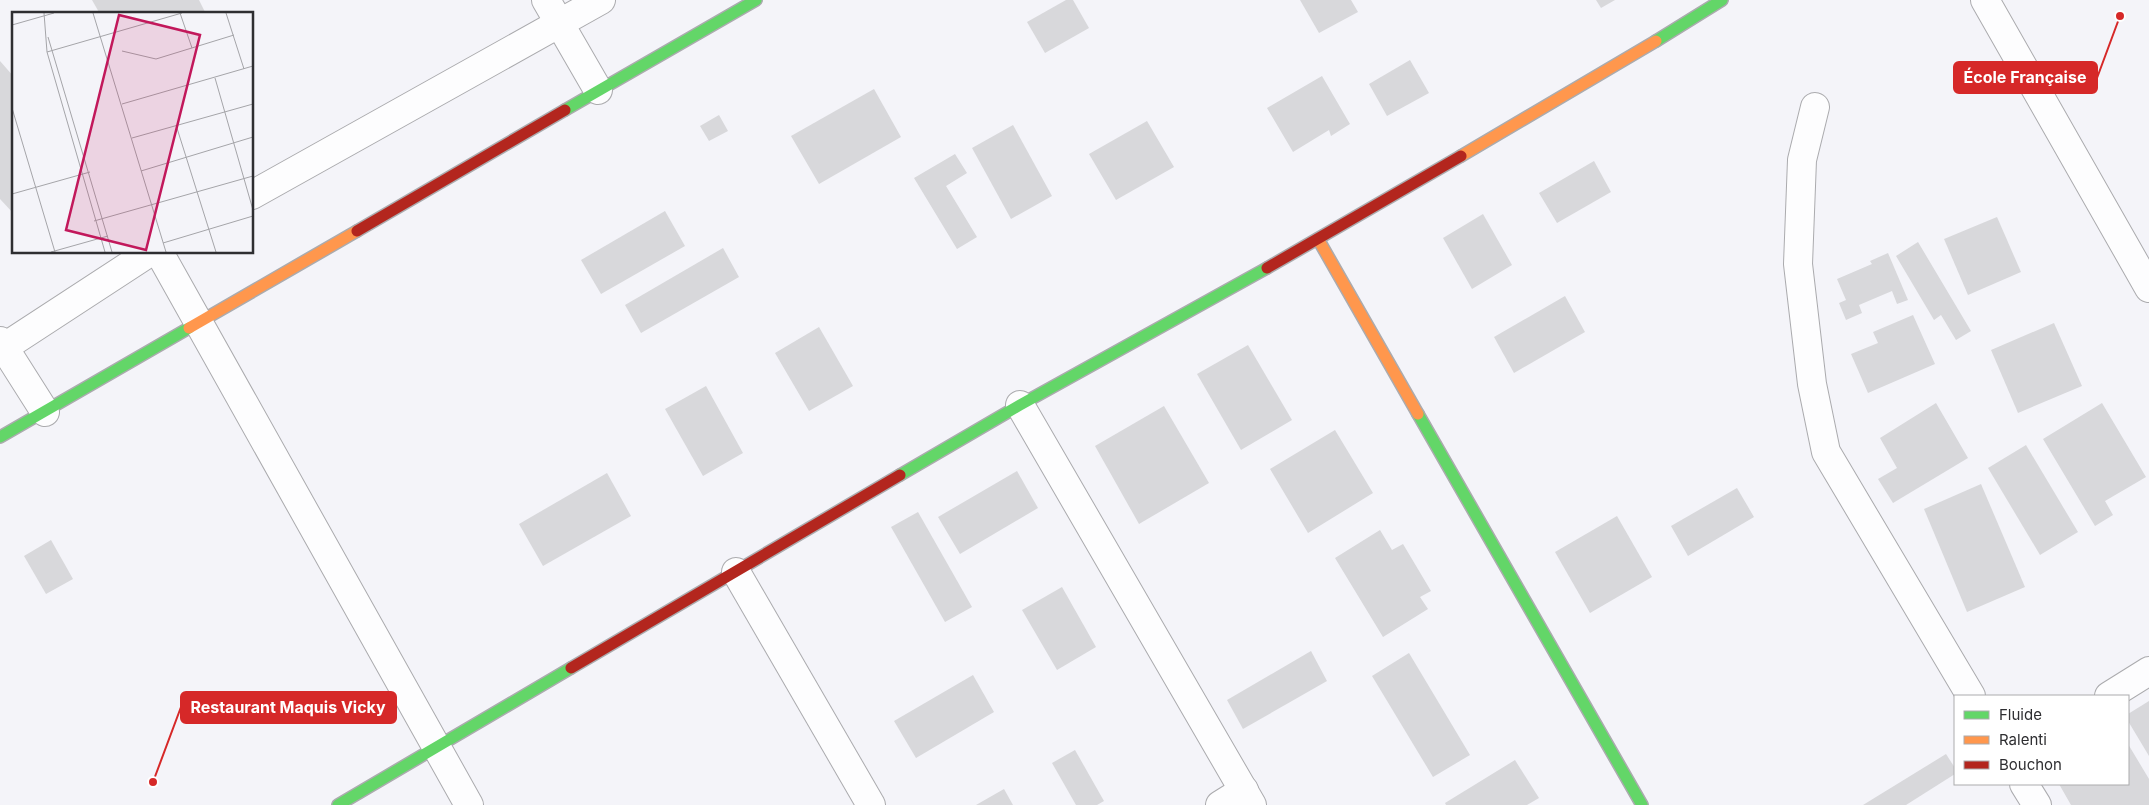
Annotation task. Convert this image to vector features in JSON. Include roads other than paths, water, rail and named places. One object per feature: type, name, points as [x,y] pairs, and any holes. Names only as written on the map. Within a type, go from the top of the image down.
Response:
[{"type":"street","points":[[546,0],[598,90]]},
{"type":"street","points":[[254,194],[601,0]]},
{"type":"street","points":[[0,437],[756,0]]},
{"type":"street","points":[[338,805],[1020,405],[1318,239],[1609,70],[1722,0]]},
{"type":"street","points":[[1985,0],[2149,288]]},
{"type":"street","points":[[1815,107],[1802,160],[1798,264],[1812,384],[1826,452],[1971,695]]},
{"type":"street","points":[[1318,239],[1642,805]]},
{"type":"street","points":[[45,412],[1,346],[147,254]]},
{"type":"street","points":[[160,254],[469,805]]},
{"type":"street","points":[[1020,405],[1248,798],[1220,805]]},
{"type":"street","points":[[736,572],[872,805]]},
{"type":"street","points":[[2111,695],[2149,671]]},
{"type":"street","points":[[2025,785],[2037,805]]},
{"type":"place","name":"École Française","points":[[2120,16]]},
{"type":"place","name":"Restaurant Maquis Vicky","points":[[153,782]]}]
